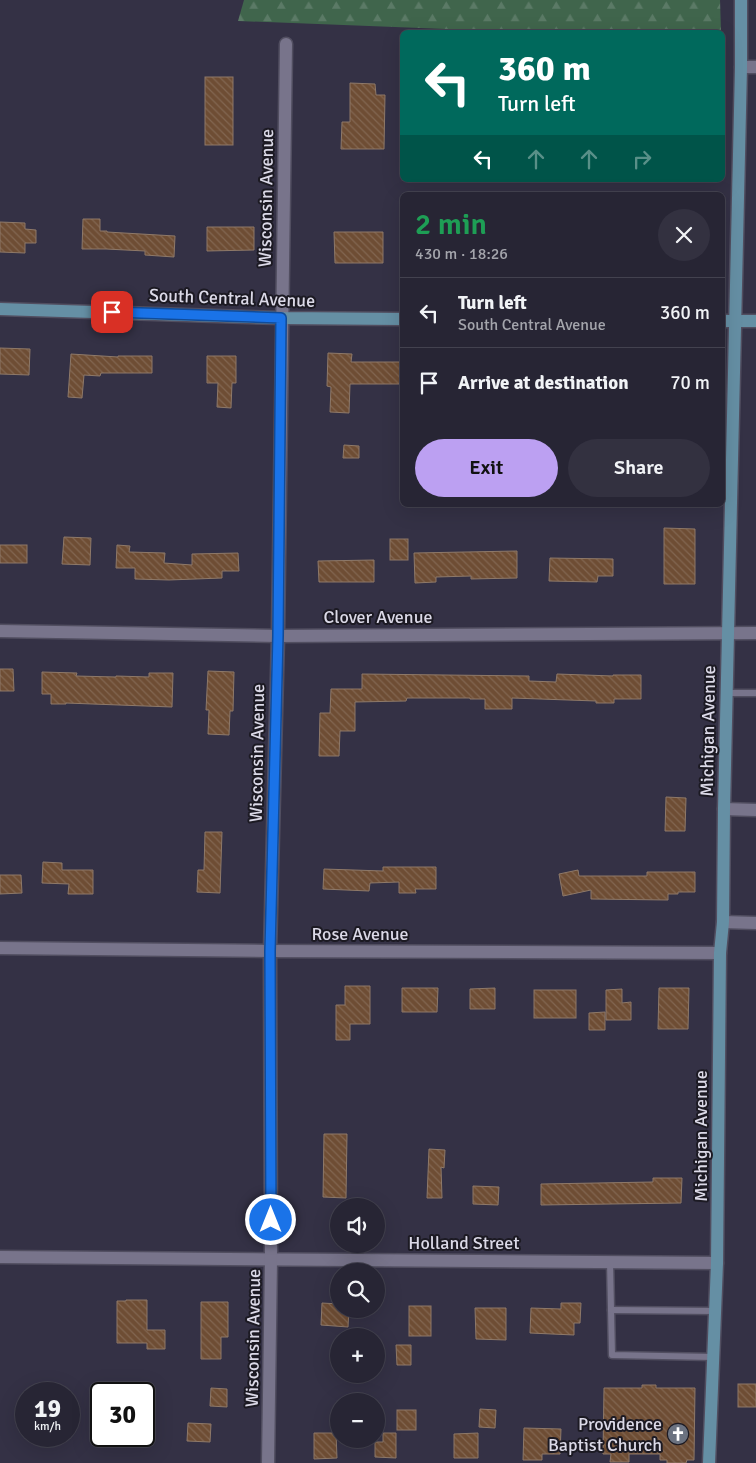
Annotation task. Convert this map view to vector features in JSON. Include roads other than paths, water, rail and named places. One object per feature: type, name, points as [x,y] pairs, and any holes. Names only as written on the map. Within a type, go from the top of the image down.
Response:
[{"type":"main road","name":"Michigan Avenue","points":[[709,1463],[718,1263],[720,954],[723,922],[728,632],[729,321],[741,67],[741,0]]},
{"type":"main road","name":"South Central Avenue","points":[[0,309],[281,318],[400,319]]},
{"type":"main road","points":[[729,321],[756,321]]},
{"type":"street","name":"Wisconsin Avenue","points":[[268,1463],[272,1259],[270,951],[278,636],[286,44]]},
{"type":"street","points":[[741,67],[756,67]]},
{"type":"street","name":"Clover Avenue","points":[[0,631],[278,636],[756,633]]},
{"type":"street","points":[[724,809],[756,810]]},
{"type":"street","points":[[723,922],[756,923]]},
{"type":"street","name":"Rose Avenue","points":[[0,948],[720,954]]},
{"type":"street","name":"Holland Street","points":[[0,1257],[718,1263]]},
{"type":"lane","points":[[727,692],[756,694]]},
{"type":"lane","points":[[610,1262],[612,1355],[713,1356]]},
{"type":"lane","points":[[611,1310],[716,1310]]},
{"type":"place","name":"Providence Baptist Church","points":[[678,1434]]}]
